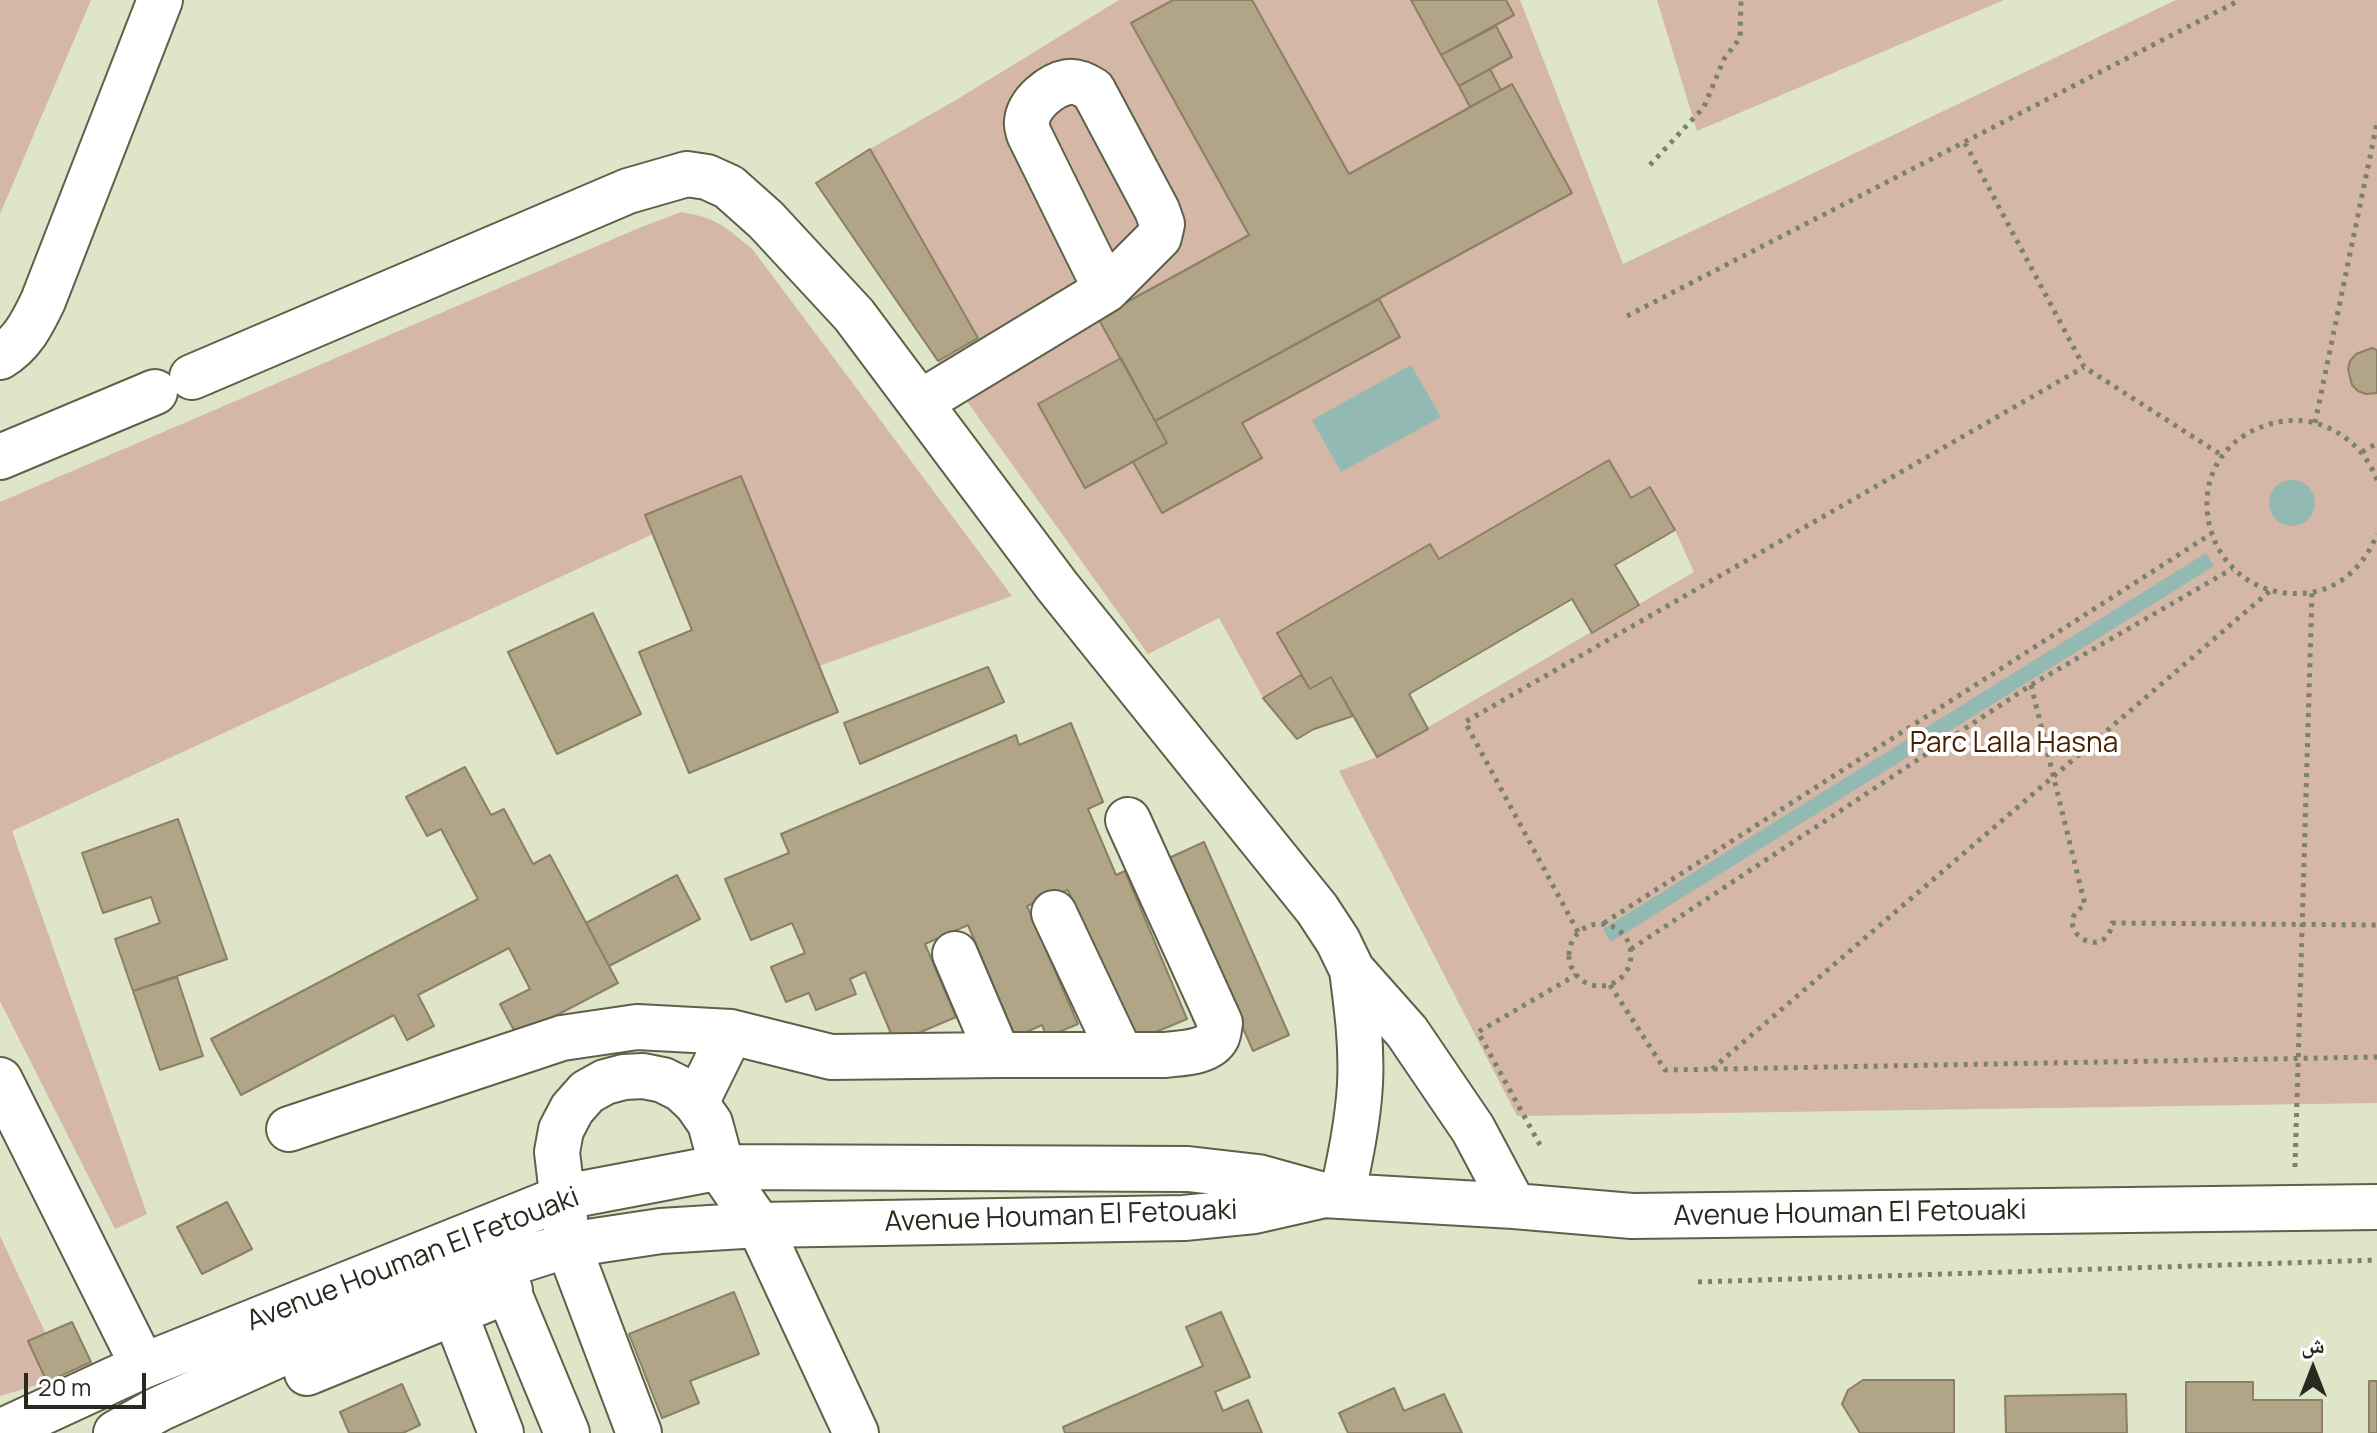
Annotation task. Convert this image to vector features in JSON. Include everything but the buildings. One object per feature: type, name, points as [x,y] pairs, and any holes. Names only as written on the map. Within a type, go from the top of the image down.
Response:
[{"type":"street","points":[[0,357],[11,351],[27,334],[43,301],[160,0]]},
{"type":"street","points":[[0,457],[628,191],[687,174],[707,177],[729,187],[766,220],[854,315],[1057,586],[1317,909],[1352,970],[1407,1032],[1473,1129],[1514,1206]]},
{"type":"street","points":[[921,402],[1106,290]]},
{"type":"street","points":[[289,1129],[562,1038],[637,1027],[731,1032],[831,1057],[1165,1055],[1210,1046],[1217,1037],[1220,1023],[1128,820]]},
{"type":"street","points":[[1054,913],[1121,1055]]},
{"type":"street","points":[[955,954],[998,1055]]},
{"type":"street","points":[[1333,1195],[1357,1114],[1360,1081],[1360,1030],[1352,970]]},
{"type":"street","points":[[637,1027],[643,1076]]},
{"type":"street","points":[[696,1103],[731,1032]]},
{"type":"street","points":[[562,1038],[587,1092]]},
{"type":"street","points":[[639,1433],[568,1245],[557,1152],[561,1130],[572,1109],[587,1092],[614,1080],[643,1076],[663,1080],[681,1089],[710,1123],[722,1167],[736,1194],[759,1225],[856,1433]]},
{"type":"street","points":[[0,1080],[143,1366]]},
{"type":"street","name":"Avenue Houman El Fetouaki","points":[[0,1432],[143,1366],[564,1197],[722,1167],[1188,1169],[1258,1177],[1333,1195],[1632,1216],[2377,1207]]},
{"type":"street","name":"Avenue Houman El Fetouaki","points":[[116,1433],[159,1409],[409,1296],[568,1245],[661,1231],[759,1225],[1184,1218],[1254,1211],[1333,1195]]},
{"type":"street","points":[[159,1409],[180,1413],[218,1409],[455,1314],[508,1291],[542,1271],[568,1245]]},
{"type":"street","points":[[508,1291],[567,1433]]},
{"type":"street","points":[[455,1314],[501,1433]]},
{"type":"path","points":[[1650,165],[1704,107],[1724,59],[1740,38],[1741,0]]},
{"type":"path","points":[[1627,316],[2240,0]]},
{"type":"path","points":[[2315,423],[2377,123]]},
{"type":"path","points":[[1965,143],[2084,367],[2223,456]]},
{"type":"path","points":[[1578,932],[1465,722],[2084,367]]},
{"type":"path","points":[[2377,480],[2362,452],[2341,433],[2315,423],[2294,420],[2255,429],[2237,441],[2223,456],[2207,493],[2207,514],[2216,547],[2232,569],[2249,582],[2270,591],[2290,594],[2333,586],[2366,557],[2377,536]]},
{"type":"path","points":[[2362,452],[2377,443]]},
{"type":"path","points":[[1604,923],[1626,937],[1631,949],[1630,964],[1623,977],[1610,985],[1598,986],[1586,983],[1576,975],[1569,962],[1569,946],[1578,932],[1590,925],[1604,923],[2211,534]]},
{"type":"path","points":[[1631,949],[2031,685],[2232,569]]},
{"type":"path","points":[[1711,1070],[2270,591]]},
{"type":"path","points":[[2294,1209],[2312,592]]},
{"type":"path","points":[[2031,685],[2085,905],[2077,910],[2072,923],[2082,939],[2093,943],[2103,939],[2112,923],[2377,925]]},
{"type":"path","points":[[1540,1145],[1478,1032],[1576,975]]},
{"type":"path","points":[[1610,985],[1665,1070],[2377,1057]]},
{"type":"path","points":[[1698,1282],[2377,1260]]},
{"type":"green space","points":[[0,0],[91,0],[0,214]]},
{"type":"green space","name":"Parc Lalla Hasna","points":[[1119,0],[1520,0],[1623,264],[2176,0],[2377,0],[2377,1103],[1517,1116],[1339,771],[1377,757],[1694,572],[1675,530],[1650,488],[1631,498],[1609,460],[1439,559],[1429,544],[1277,633],[1301,675],[1263,698],[1219,618],[1148,654],[938,361],[978,337],[870,149]]},
{"type":"green space","points":[[1657,0],[2004,0],[1697,131]]},
{"type":"green space","points":[[681,212],[704,217],[720,225],[753,250],[1012,596],[819,666],[740,476],[645,515],[653,534],[12,831],[147,1214],[115,1229],[0,1001],[0,502]]},
{"type":"green space","points":[[0,1236],[46,1334],[47,1382],[0,1396]]},
{"type":"water","points":[[1411,365],[1441,417],[1341,472],[1312,420]]},
{"type":"water","points":[[2292,480],[2308,487],[2315,503],[2308,519],[2292,526],[2276,519],[2269,503],[2276,487]]},
{"type":"water","points":[[2206,553],[2214,566],[1611,942],[1603,929]]}]
